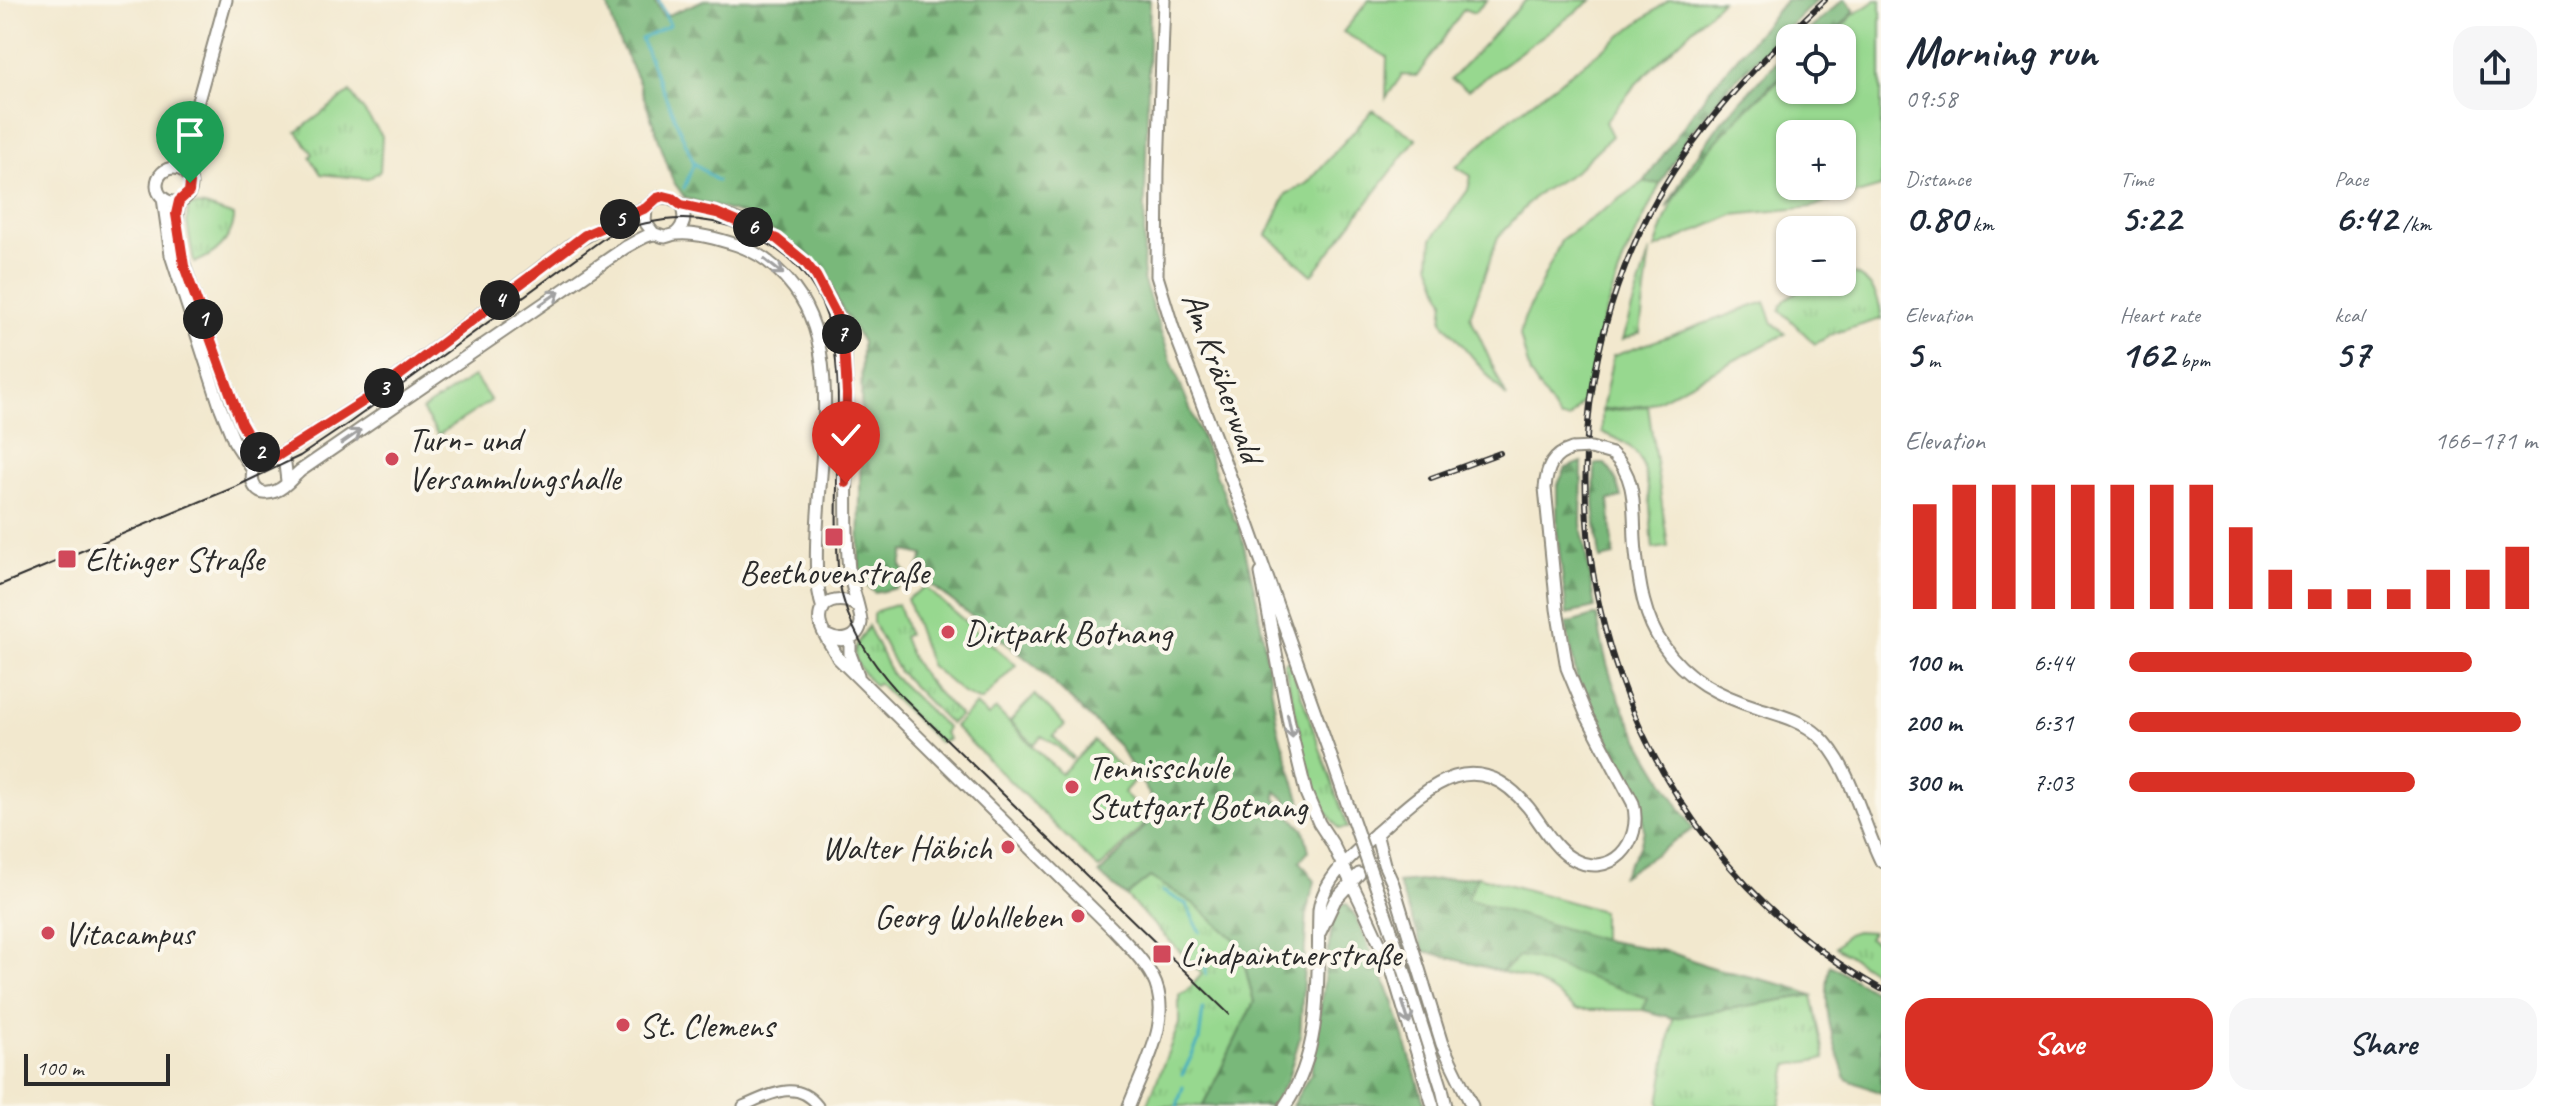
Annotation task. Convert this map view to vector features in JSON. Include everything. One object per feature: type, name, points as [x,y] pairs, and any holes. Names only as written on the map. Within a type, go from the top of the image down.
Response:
[{"type":"main road","points":[[179,169],[197,94],[226,0]]},
{"type":"main road","name":"Am Kräherwald","points":[[1164,0],[1157,276],[1173,328],[1287,629],[1404,968],[1446,1106]]},
{"type":"main road","points":[[287,481],[285,464],[253,444],[241,423],[184,266],[176,214],[179,201],[189,192],[190,183],[187,174],[179,169],[168,169],[159,176],[157,186],[163,198],[171,255],[220,406],[234,441],[252,469],[252,480],[263,491],[279,490],[287,481],[605,260],[654,234]]},
{"type":"main road","points":[[163,198],[179,201]]},
{"type":"main road","points":[[252,469],[375,394],[585,235],[646,208],[657,198],[672,198],[681,205],[717,213],[777,239],[805,262],[828,296],[840,322],[847,394],[848,569],[861,624],[850,638],[840,640],[828,636]]},
{"type":"main road","points":[[675,234],[685,218],[681,205]]},
{"type":"main road","points":[[646,208],[645,222],[654,234],[714,238],[732,243],[769,262],[802,298],[813,320],[823,358],[824,383],[816,547],[819,598],[823,609]]},
{"type":"main road","points":[[1285,1106],[1301,1079],[1311,1050],[1321,898],[1350,859],[1422,792],[1439,781],[1462,775],[1490,778],[1519,796],[1565,853],[1584,863],[1595,864],[1614,859],[1627,849],[1633,838],[1637,820],[1633,803],[1576,695],[1564,658],[1545,488],[1546,475],[1554,458],[1572,449],[1591,448],[1612,454],[1628,473],[1641,594],[1662,644],[1688,674],[1712,690],[1798,722],[1821,738],[1842,769],[1880,857]]},
{"type":"main road","points":[[1258,552],[1289,723],[1306,793],[1332,843],[1350,859],[1359,874],[1372,878],[1396,899]]},
{"type":"main road","points":[[857,606],[850,601],[837,599],[823,609],[820,625],[838,658],[1112,928],[1152,977],[1160,1003],[1159,1029],[1129,1106]]},
{"type":"main road","points":[[1276,649],[1280,635],[1287,629]]},
{"type":"main road","points":[[850,638],[852,662],[860,679]]},
{"type":"main road","points":[[1376,833],[1442,1044],[1472,1106]]},
{"type":"main road","points":[[1350,859],[1368,853],[1384,864]]},
{"type":"main road","points":[[1350,859],[1350,883],[1393,973],[1433,1106]]},
{"type":"main road","points":[[1318,936],[1335,900],[1359,874]]},
{"type":"main road","points":[[1463,1085],[1465,1106]]},
{"type":"street","points":[[743,1106],[787,1089],[805,1094],[818,1106]]},
{"type":"green space","points":[[606,0],[654,0],[663,17],[704,0],[1150,0],[1143,279],[1170,358],[1239,525],[1257,600],[1278,729],[1306,818],[1276,791],[1275,799],[1304,830],[1309,851],[1300,861],[1315,881],[1307,910],[1300,1037],[1287,1081],[1271,1106],[1203,1106],[1254,1002],[1239,943],[1193,903],[1150,877],[1126,896],[1099,874],[1160,811],[1118,745],[1037,667],[916,573],[924,555],[904,551],[901,566],[907,574],[896,588],[875,593],[868,587],[859,571],[862,342],[810,256],[749,216],[685,198],[673,181],[639,83],[617,37]]},
{"type":"green space","points":[[1369,0],[1487,0],[1474,13],[1464,9],[1417,76],[1402,75],[1386,98],[1387,57],[1343,32]]},
{"type":"green space","points":[[1526,0],[1592,0],[1468,90],[1451,79]]},
{"type":"green space","points":[[1669,0],[1722,0],[1636,84],[1605,122],[1612,136],[1573,173],[1536,195],[1498,237],[1470,316],[1507,398],[1442,321],[1444,301],[1430,263],[1432,239],[1468,190],[1471,176],[1456,167],[1504,123]]},
{"type":"green space","points":[[1786,0],[1817,0],[1792,24],[1776,24],[1776,40],[1728,87],[1690,133],[1660,184],[1644,182],[1709,90]]},
{"type":"green space","points":[[1843,0],[1855,11],[1842,24],[1816,24]]},
{"type":"green space","points":[[1876,0],[1881,0],[1881,187],[1856,194],[1856,120],[1776,120],[1776,200],[1836,200],[1812,207],[1733,215],[1655,249],[1670,208],[1693,171],[1723,134],[1776,83],[1776,104],[1856,104],[1856,24],[1844,24]]},
{"type":"green space","points":[[1776,62],[1776,81],[1724,134],[1666,208],[1691,164],[1722,121]]},
{"type":"green space","points":[[350,92],[382,136],[380,171],[368,179],[321,174],[310,157],[313,154],[297,132]]},
{"type":"green space","points":[[1373,110],[1416,139],[1312,275],[1267,235],[1286,194],[1306,184]]},
{"type":"green space","points":[[1644,182],[1660,184],[1624,259],[1602,322],[1585,398],[1569,419],[1560,419],[1530,374],[1520,335],[1524,319],[1562,239]]},
{"type":"green space","points":[[194,205],[234,216],[234,220],[229,235],[220,247],[194,263],[187,222],[188,208]]},
{"type":"green space","points":[[1650,251],[1640,333],[1622,340]]},
{"type":"green space","points":[[1856,275],[1875,292],[1881,319],[1835,333],[1815,344],[1780,310],[1788,297],[1856,296]]},
{"type":"green space","points":[[1765,302],[1773,323],[1785,334],[1649,405],[1602,410],[1613,356]]},
{"type":"green space","points":[[474,376],[491,401],[438,435],[422,410]]},
{"type":"green space","points":[[1648,406],[1668,547],[1653,549],[1643,465],[1631,448],[1602,433],[1602,412]]},
{"type":"green space","points":[[1582,462],[1581,524],[1595,608],[1567,614],[1557,533],[1557,486],[1566,468]]},
{"type":"green space","points":[[1595,464],[1605,464],[1616,480],[1622,498],[1609,500],[1614,556],[1600,559],[1594,505]]},
{"type":"green space","name":"Dirtpark Botnang","points":[[925,587],[1016,665],[981,701],[963,693],[930,665],[907,599]]},
{"type":"green space","points":[[898,604],[908,634],[903,637],[913,660],[960,715],[950,724],[899,672],[873,623],[876,611]]},
{"type":"green space","points":[[1597,615],[1606,661],[1631,725],[1693,829],[1621,877],[1640,846],[1644,830],[1640,798],[1578,685],[1566,624]]},
{"type":"green space","points":[[868,626],[892,675],[947,728],[944,733],[949,739],[939,742],[863,672],[855,649]]},
{"type":"green space","points":[[1289,660],[1348,828],[1339,829],[1313,793],[1284,663]]},
{"type":"green space","points":[[1035,695],[1065,725],[1053,736],[1073,757],[1071,759],[1042,736],[1034,744],[1010,721]]},
{"type":"green space","name":"Tennisschule Stuttgart Botnang","points":[[976,705],[988,716],[996,709],[1061,774],[1094,741],[1134,781],[1123,793],[1150,819],[1099,869],[954,726]]},
{"type":"green space","points":[[1478,876],[1467,898],[1602,940],[1670,952],[1710,967],[1812,995],[1673,1018],[1643,1010],[1647,998],[1519,956],[1502,972],[1424,951],[1398,883]]},
{"type":"green space","points":[[1478,876],[1602,911],[1602,940],[1467,899]]},
{"type":"green space","points":[[1150,877],[1193,903],[1239,943],[1254,1002],[1203,1106],[1147,1106],[1179,1024],[1179,995],[1187,991],[1202,974],[1126,896]]},
{"type":"green space","points":[[1347,904],[1356,917],[1393,1001],[1425,1106],[1292,1106],[1311,1073],[1333,917],[1341,905]]},
{"type":"green space","points":[[1872,932],[1868,938],[1881,945],[1881,977],[1836,947],[1847,934]]},
{"type":"green space","points":[[1519,956],[1536,959],[1647,998],[1643,1010],[1576,1010],[1542,985],[1502,972]]},
{"type":"green space","points":[[1830,965],[1881,995],[1881,1093],[1846,1079],[1827,1010]]},
{"type":"green space","points":[[1812,995],[1825,1059],[1788,1065],[1780,1106],[1661,1106],[1673,1018]]},
{"type":"waterway","points":[[658,0],[670,25],[641,39],[694,163],[717,181]]},
{"type":"waterway","points":[[684,188],[694,163]]},
{"type":"waterway","points":[[1162,891],[1186,904],[1200,932]]},
{"type":"waterway","points":[[1205,949],[1206,975]]},
{"type":"waterway","points":[[1182,1075],[1199,1041],[1203,1009]]},
{"type":"waterway","points":[[1177,1106],[1183,1087]]},
{"type":"tram line","points":[[0,585],[235,487],[300,456],[607,236],[640,225],[674,219],[726,225],[775,248],[799,268],[816,291],[827,317],[837,376],[839,581],[847,613],[868,654],[898,692],[1229,1014]]},
{"type":"railway","points":[[1825,0],[1728,99],[1685,153],[1649,213],[1607,319],[1588,429],[1589,540],[1610,648],[1651,750],[1710,843],[1787,924],[1881,989]]},
{"type":"railway","points":[[1431,478],[1500,453]]},
{"type":"place","name":"Turn- und Versammlungshalle","points":[[392,459]]},
{"type":"place","name":"Beethovenstraße","points":[[834,537]]},
{"type":"place","name":"Eltinger Straße","points":[[67,559]]},
{"type":"place","name":"Dirtpark Botnang","points":[[948,632]]},
{"type":"place","name":"Tennisschule Stuttgart Botnang","points":[[1072,787]]},
{"type":"place","name":"Walter Häbich","points":[[1008,847]]},
{"type":"place","name":"Georg Wohlleben","points":[[1078,916]]},
{"type":"place","name":"Vitacampus","points":[[48,933]]},
{"type":"place","name":"Lindpaintnerstraße","points":[[1162,954]]},
{"type":"place","name":"St. Clemens","points":[[623,1025]]},
{"type":"route","points":[[190,183],[189,192],[179,201],[176,214],[184,266],[241,423],[264,457],[276,457],[375,394],[585,235],[646,208],[650,202],[664,196],[681,205],[745,223],[777,239],[805,262],[816,276],[840,322],[844,344],[846,483]]}]
